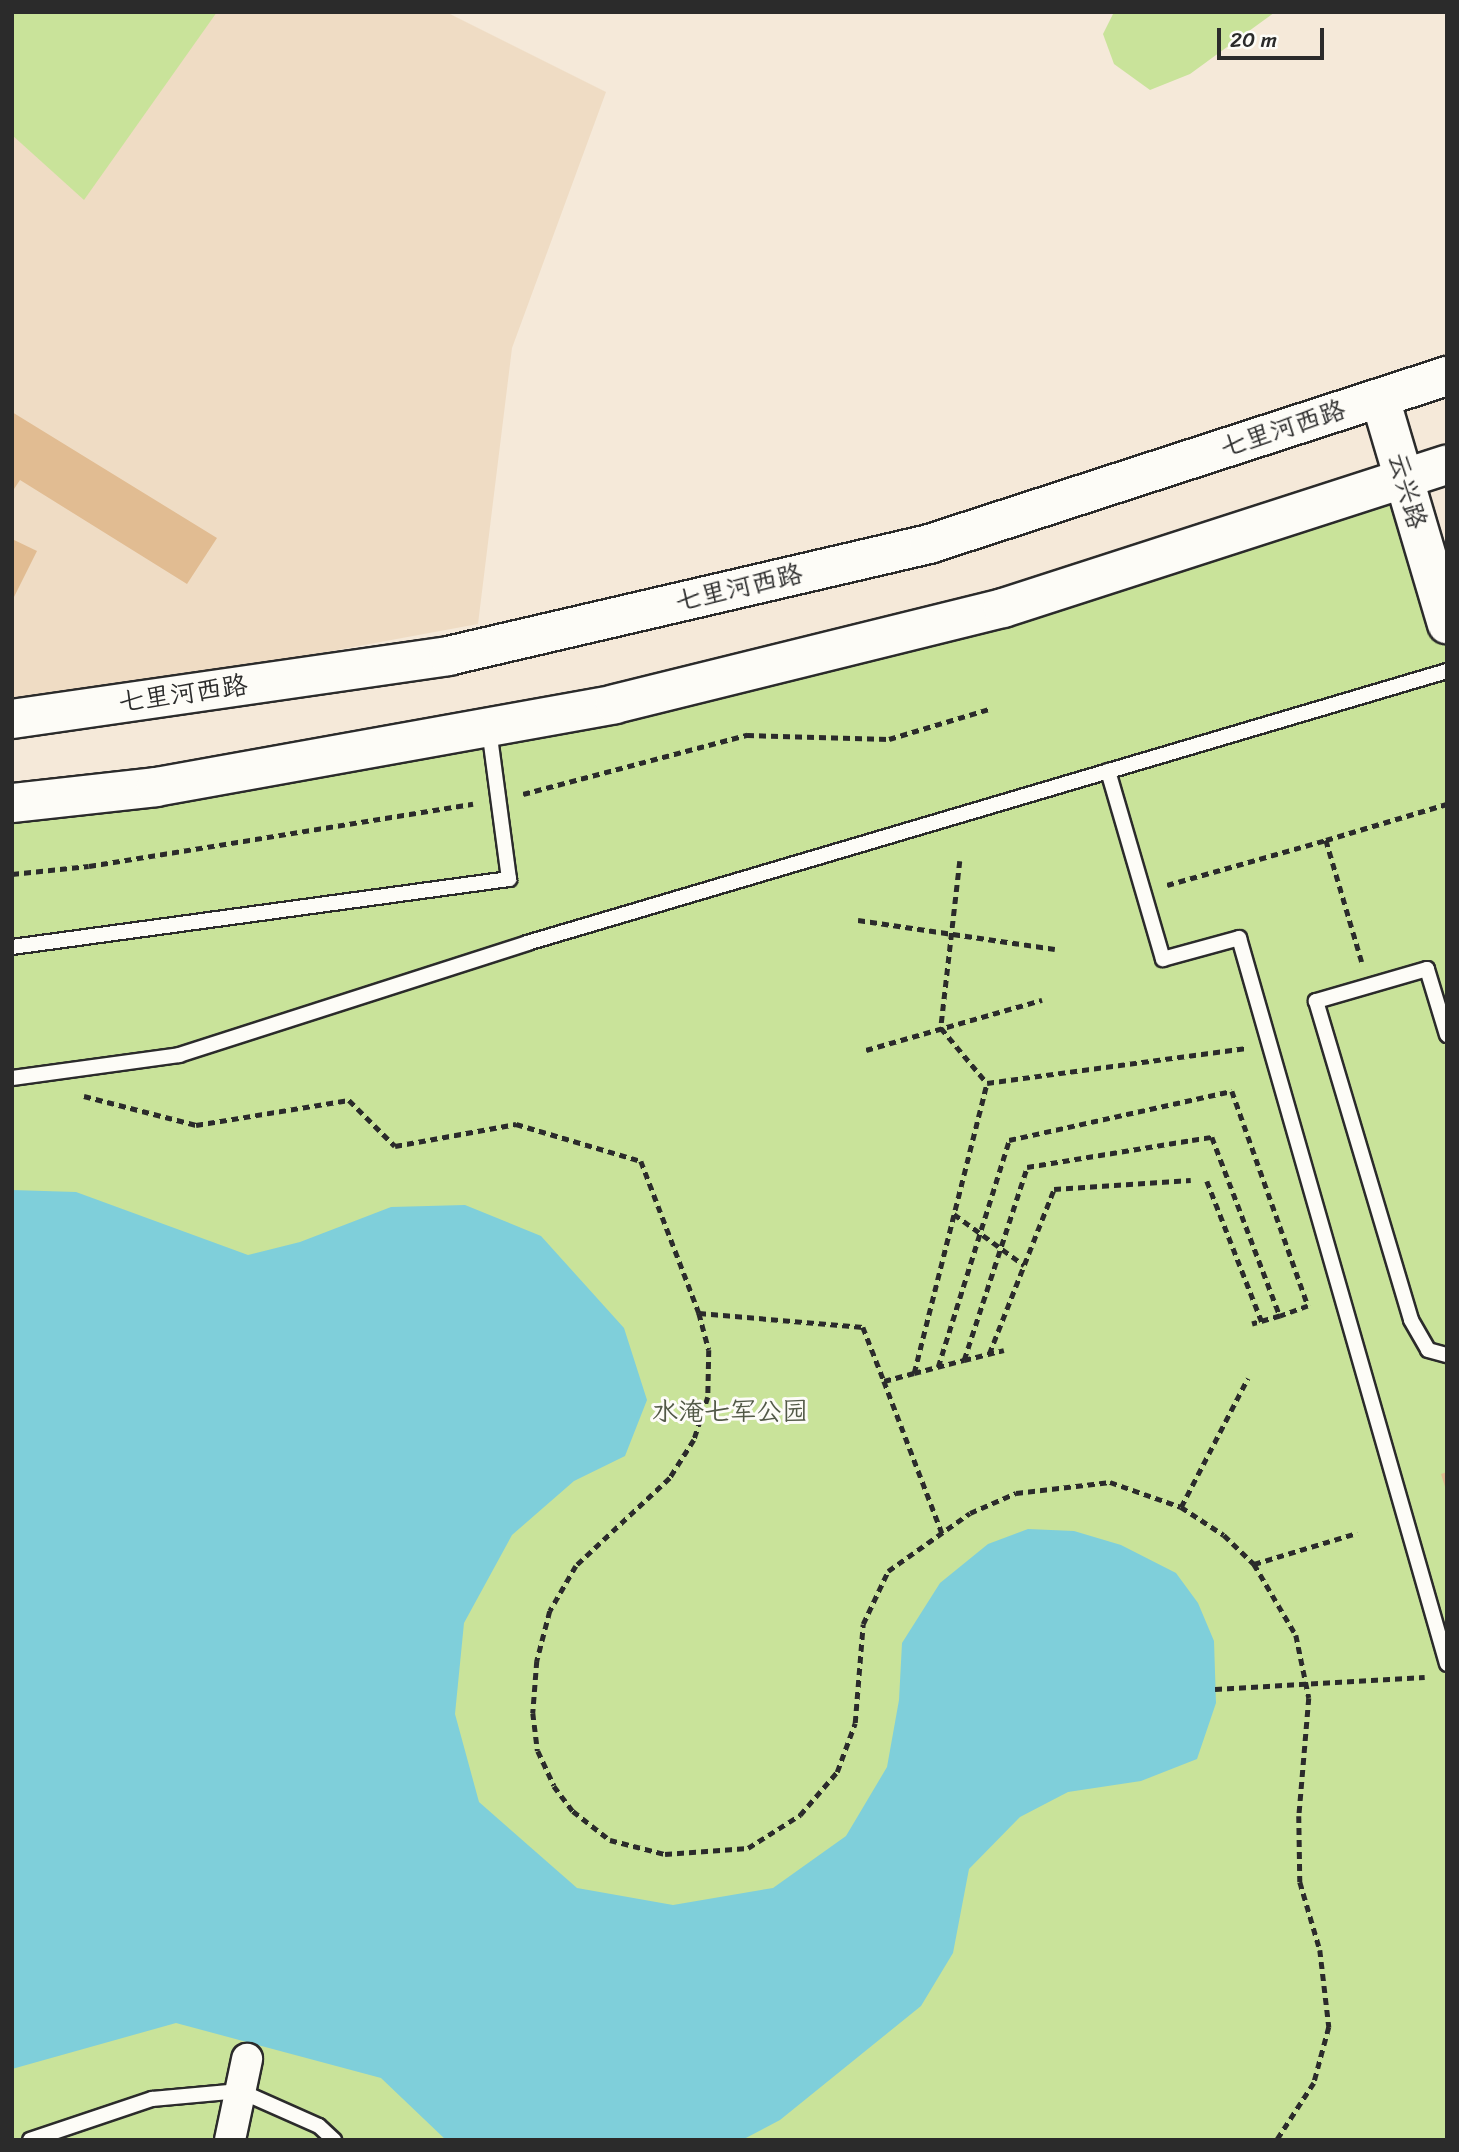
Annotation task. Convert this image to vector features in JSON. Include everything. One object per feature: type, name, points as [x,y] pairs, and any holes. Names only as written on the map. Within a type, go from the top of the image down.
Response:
[{"type":"street","name":"七里河西路","points":[[12,719],[448,656],[888,553],[1447,376]]},
{"type":"street","name":"云兴路","points":[[1380,398],[1447,624]]},
{"type":"street","points":[[12,803],[156,787],[615,705],[1003,608],[1447,465]]},
{"type":"street","points":[[230,2140],[247,2059]]},
{"type":"lane","points":[[16,1078],[179,1055],[527,943],[1447,671]]},
{"type":"lane","points":[[12,947],[509,879],[489,727]]},
{"type":"lane","points":[[1108,771],[1163,959],[1239,938],[1447,1664]]},
{"type":"lane","points":[[1447,1035],[1427,969],[1316,1001],[1411,1320],[1428,1350],[1447,1355]]},
{"type":"lane","points":[[30,2140],[152,2099],[240,2091],[318,2126],[334,2140]]},
{"type":"path","points":[[1143,892],[1447,804]]},
{"type":"path","points":[[1326,840],[1369,986]]},
{"type":"path","points":[[960,861],[941,1028],[987,1083]]},
{"type":"path","points":[[858,920],[1055,949]]},
{"type":"path","points":[[866,1050],[1042,1000]]},
{"type":"path","points":[[987,1083],[1268,1045]]},
{"type":"path","points":[[16,1078],[196,1125],[349,1100],[395,1146],[516,1124],[641,1161],[699,1313],[709,1350],[708,1397],[694,1440],[670,1478],[576,1566],[547,1624],[533,1713],[538,1751],[554,1786],[573,1811],[610,1840],[665,1854],[748,1848],[800,1815],[837,1772],[855,1723],[863,1624],[888,1571],[970,1513],[1016,1493],[1110,1482],[1181,1507],[1224,1535],[1255,1564],[1296,1635],[1306,1685],[1300,1882],[1320,1950],[1329,2027],[1314,2083],[1277,2140]]},
{"type":"path","points":[[914,1373],[987,1083]]},
{"type":"path","points":[[938,1367],[1009,1140],[1232,1091],[1308,1306],[1252,1324]]},
{"type":"path","points":[[964,1360],[1027,1167],[1212,1137],[1280,1316]]},
{"type":"path","points":[[989,1354],[1054,1189],[1191,1180]]},
{"type":"path","points":[[1207,1181],[1262,1322]]},
{"type":"path","points":[[954,1214],[1024,1265]]},
{"type":"path","points":[[699,1313],[863,1327],[942,1533]]},
{"type":"path","points":[[884,1381],[1004,1350]]},
{"type":"path","points":[[1181,1507],[1248,1378]]},
{"type":"path","points":[[1255,1564],[1357,1533]]},
{"type":"path","points":[[1215,1689],[1434,1676]]},
{"type":"shaded area","points":[[12,12],[446,12],[606,92],[512,348],[478,624],[310,655],[12,701]]},
{"type":"green space","points":[[12,12],[217,12],[84,200],[12,135]]},
{"type":"green space","points":[[1114,12],[1275,12],[1190,74],[1150,90],[1114,64],[1103,34]]},
{"type":"green space","name":"水淹七军公园","points":[[1403,479],[1447,624],[1447,2140],[12,2140],[12,803],[615,704]]},
{"type":"water","points":[[12,1190],[76,1192],[248,1255],[300,1242],[391,1207],[465,1205],[541,1236],[624,1328],[647,1400],[625,1456],[574,1481],[512,1535],[464,1623],[455,1714],[479,1802],[577,1888],[673,1905],[773,1888],[846,1836],[887,1767],[899,1700],[902,1643],[940,1583],[988,1544],[1028,1529],[1074,1531],[1121,1545],[1176,1573],[1198,1603],[1214,1641],[1216,1703],[1197,1759],[1141,1781],[1068,1792],[1020,1817],[969,1869],[953,1953],[921,2006],[780,2120],[742,2140],[446,2140],[381,2078],[176,2023],[12,2069]]},
{"type":"building","points":[[12,412],[217,538],[187,584],[20,480],[12,492]]},
{"type":"building","points":[[12,539],[37,551],[12,601]]},
{"type":"building","points":[[1447,1472],[1447,1490],[1446,1490],[1441,1474]]}]
